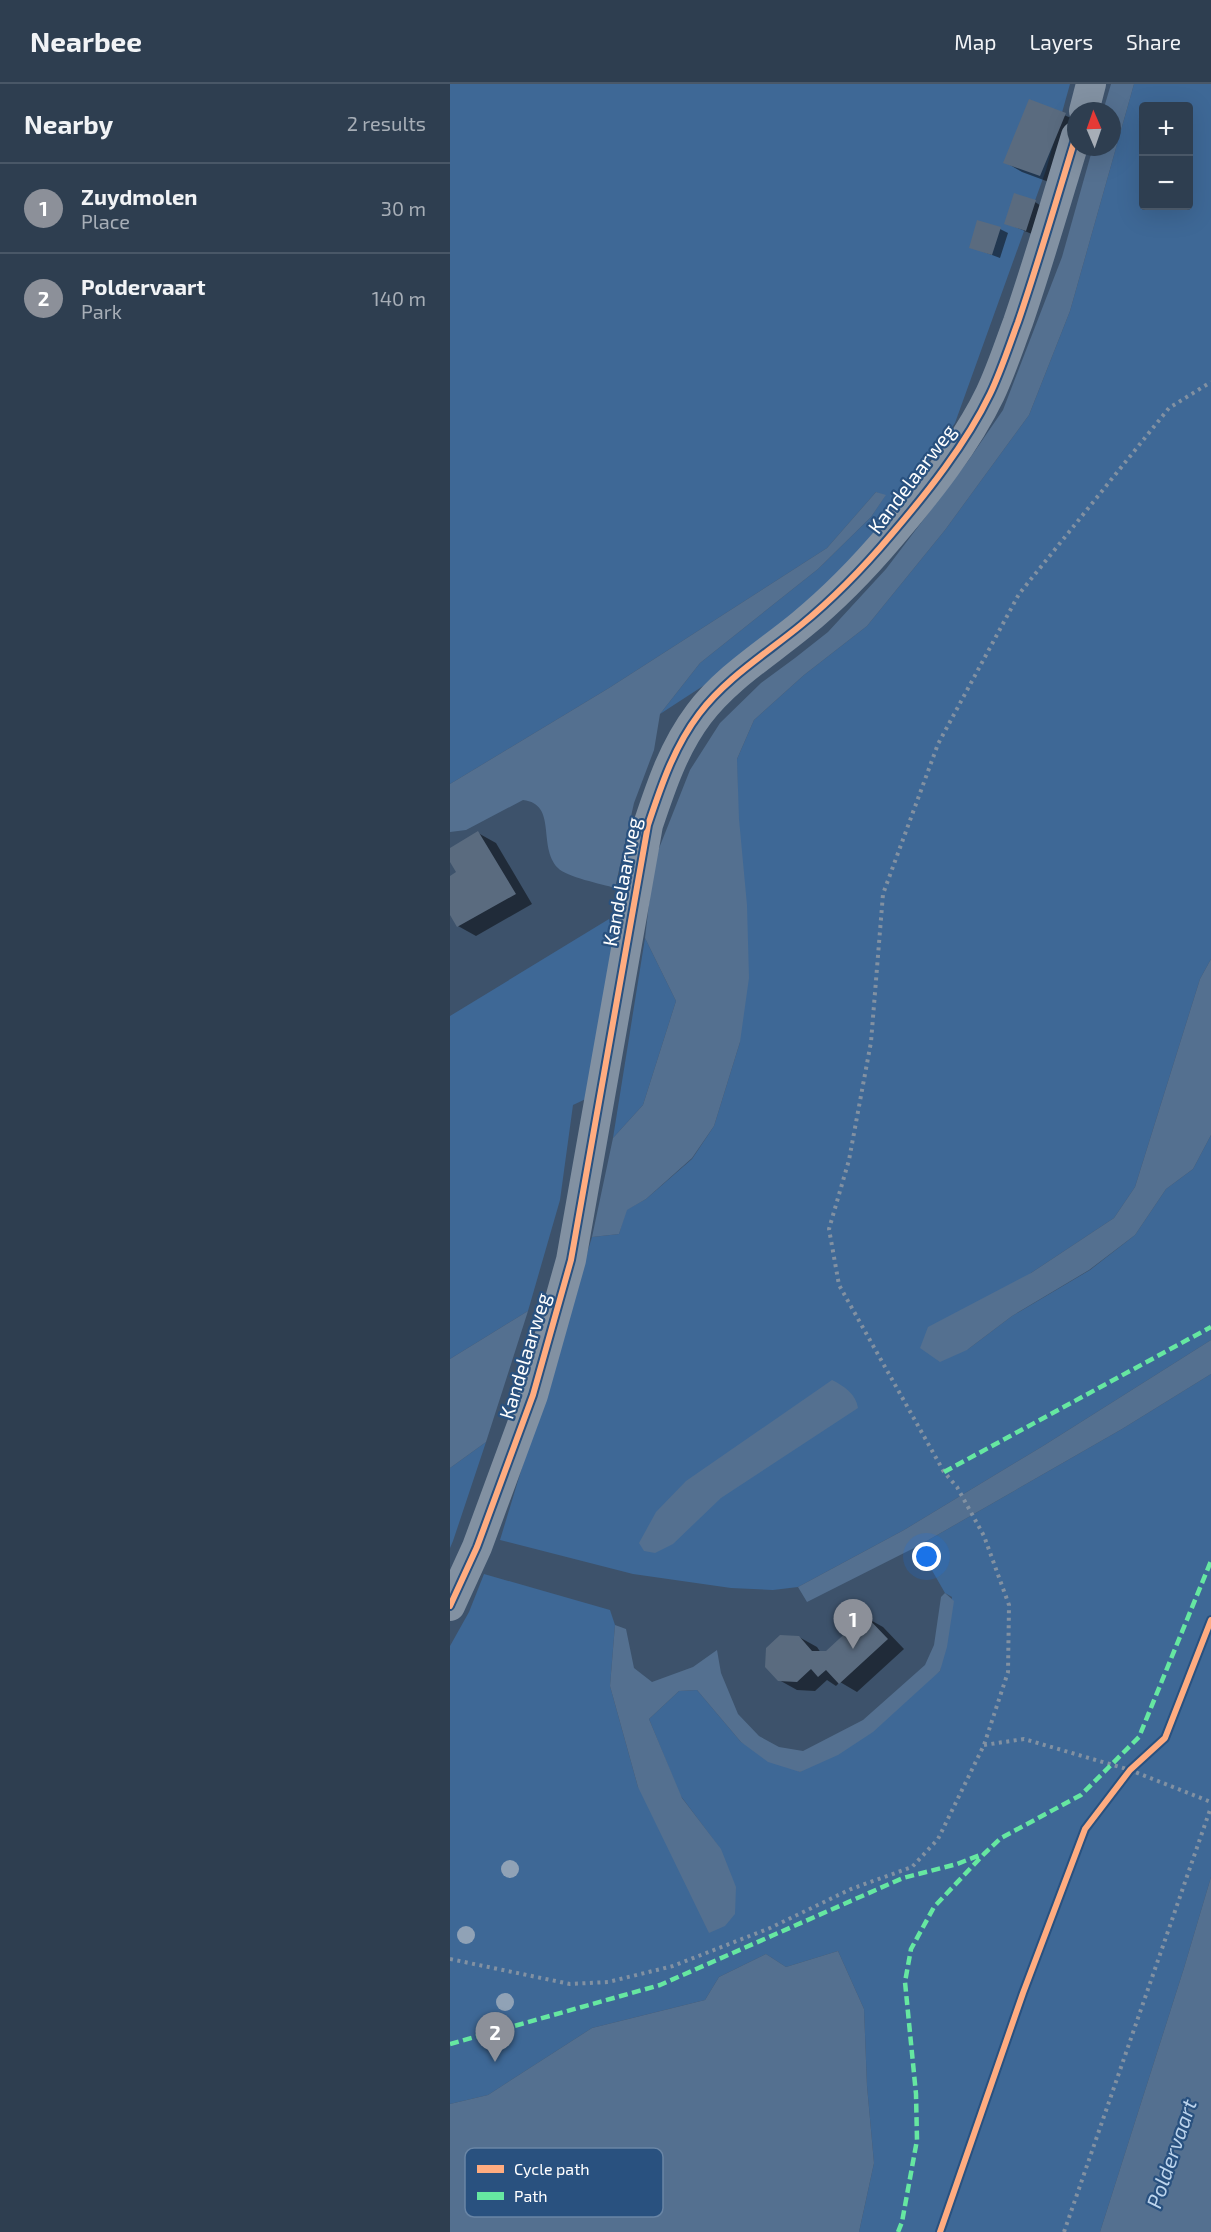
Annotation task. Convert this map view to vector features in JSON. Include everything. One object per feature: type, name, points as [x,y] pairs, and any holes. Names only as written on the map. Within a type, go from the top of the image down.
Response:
[{"type":"street","points":[[1086,102],[1091,84]]},
{"type":"street","name":"Kandelaarweg","points":[[450,1606],[477,1547],[529,1405],[571,1260],[648,825],[667,770],[683,737],[699,713],[721,689],[839,591],[891,536],[969,432],[991,393],[1013,336],[1070,156]]},
{"type":"path","points":[[450,1959],[570,1984],[608,1982],[673,1966],[770,1928],[851,1889],[912,1867],[938,1839],[984,1745],[1008,1672],[1010,1605],[984,1536],[957,1487],[944,1472],[839,1285],[829,1229],[849,1160],[871,1042],[883,894],[938,744],[1019,594],[1169,408],[1211,382]]},
{"type":"path","points":[[984,1745],[1024,1739],[1130,1770],[1211,1802]]},
{"type":"path","points":[[1124,1779],[1139,1762]]},
{"type":"path","points":[[1064,2232],[1211,1807]]},
{"type":"shaded area","points":[[450,84],[1070,84],[1046,170],[955,423],[873,540],[792,617],[723,673],[660,714],[700,663],[818,569],[871,517],[885,496],[876,492],[827,548],[609,688],[450,784]]},
{"type":"shaded area","points":[[1134,84],[1211,84],[1211,959],[1200,979],[1135,1187],[1114,1218],[1031,1273],[967,1350],[1012,1316],[1090,1270],[1135,1235],[1166,1189],[1193,1169],[1211,1135],[1211,1340],[904,1530],[798,1587],[773,1590],[731,1588],[633,1574],[500,1540],[592,1237],[619,1234],[626,1210],[646,1199],[692,1159],[714,1126],[740,1042],[737,759],[754,720],[804,675],[867,626],[945,530],[1029,415],[1070,311],[1114,156],[1121,156],[1121,130]]},
{"type":"shaded area","points":[[609,919],[621,941],[590,1097],[573,1105],[560,1200],[528,1311],[450,1359],[450,1016]]},
{"type":"shaded area","points":[[645,938],[676,1001],[643,1105],[613,1138]]},
{"type":"shaded area","points":[[1211,1374],[1211,1877],[1100,2232],[859,2232],[874,2163],[867,2086],[864,2009],[838,1951],[786,1967],[766,1954],[719,1977],[705,2000],[592,2028],[488,2095],[450,2104],[450,1646],[469,1612],[484,1574],[610,1610],[615,1625],[610,1686],[638,1787],[719,1847],[680,1795],[649,1719],[679,1691],[697,1690],[741,1742],[800,1772],[940,1671],[952,1597],[945,1593],[918,1546],[1122,1429]]},
{"type":"shaded area","points":[[486,1442],[453,1541],[450,1548],[450,1468]]},
{"type":"water","points":[[1111,84],[1134,84],[1121,130],[1121,102],[1106,102]]},
{"type":"water","points":[[1090,156],[1114,156],[1070,311],[1029,415],[945,530],[867,626],[804,675],[754,720],[737,759],[739,819],[747,905],[749,978],[740,1042],[714,1126],[692,1158],[646,1199],[627,1210],[619,1234],[592,1237],[613,1138],[643,1105],[676,1001],[645,938],[654,861],[690,770],[720,723],[761,683],[828,632],[886,569],[968,461],[1003,410],[1062,257]]},
{"type":"water","points":[[876,492],[886,495],[871,517],[818,569],[700,663],[660,714],[654,750],[634,803],[615,888],[576,877],[558,868],[549,849],[544,817],[534,803],[523,800],[466,830],[450,832],[450,784],[609,688],[827,548]]},
{"type":"water","points":[[1211,959],[1211,1135],[1193,1169],[1166,1189],[1135,1235],[1089,1270],[1012,1316],[967,1350],[940,1362],[920,1348],[928,1327],[1031,1273],[1114,1218],[1135,1187],[1200,979]]},
{"type":"water","points":[[528,1311],[486,1442],[450,1468],[450,1359]]},
{"type":"water","points":[[1211,1340],[1211,1374],[1122,1429],[918,1546],[807,1602],[798,1587],[904,1530]]},
{"type":"water","points":[[832,1380],[849,1391],[858,1408],[721,1498],[673,1544],[655,1553],[644,1551],[639,1543],[656,1512],[686,1481]]},
{"type":"water","points":[[945,1593],[954,1601],[947,1647],[940,1671],[873,1732],[838,1755],[800,1772],[768,1762],[741,1742],[697,1690],[679,1691],[649,1719],[682,1798],[721,1849],[736,1887],[735,1914],[725,1926],[709,1933],[638,1787],[610,1686],[615,1625],[626,1629],[634,1668],[652,1682],[693,1667],[717,1650],[721,1673],[738,1714],[759,1736],[779,1747],[803,1751],[863,1720],[925,1665],[934,1645],[941,1597]]},
{"type":"water","points":[[1211,1877],[1211,2232],[1100,2232],[1184,1968]]},
{"type":"water","points":[[838,1951],[864,2009],[867,2086],[874,2163],[859,2232],[450,2232],[450,2104],[488,2095],[592,2028],[705,2000],[719,1977],[766,1954],[786,1967]]},
{"type":"building","points":[[1029,99],[1066,113],[1040,176],[1003,163]]},
{"type":"building","points":[[1014,193],[1036,200],[1026,231],[1004,224]]},
{"type":"building","points":[[977,220],[1001,227],[992,255],[969,248]]},
{"type":"building","points":[[478,831],[516,894],[457,927],[450,915],[450,876],[456,872],[450,862],[450,848]]},
{"type":"building","points":[[865,1615],[888,1639],[839,1684],[826,1670],[818,1677],[811,1669],[797,1682],[778,1681],[765,1667],[766,1648],[780,1635],[799,1636],[812,1651],[826,1651]]},
{"type":"marked path","points":[[944,1472],[1211,1327]]},
{"type":"marked path","points":[[898,2232],[902,2222],[917,2140],[916,2094],[905,1982],[911,1949],[934,1907],[1001,1838],[1081,1795],[1139,1737],[1211,1561]]},
{"type":"marked path","points":[[450,2044],[660,1985],[903,1878],[957,1864],[980,1855]]},
{"type":"cycle path","points":[[450,1606],[477,1547],[533,1395],[571,1260],[648,825],[669,767],[690,727],[710,701],[734,677],[813,615],[837,593],[881,547],[945,468],[980,413],[994,385],[1041,253],[1070,156]]},
{"type":"cycle path","points":[[940,2232],[1023,1993],[1085,1829],[1130,1770],[1165,1738],[1211,1620]]},
{"type":"place","name":"Zuydmolen","points":[[853,1649]]},
{"type":"place","name":"Poldervaart","points":[[495,2062]]}]
